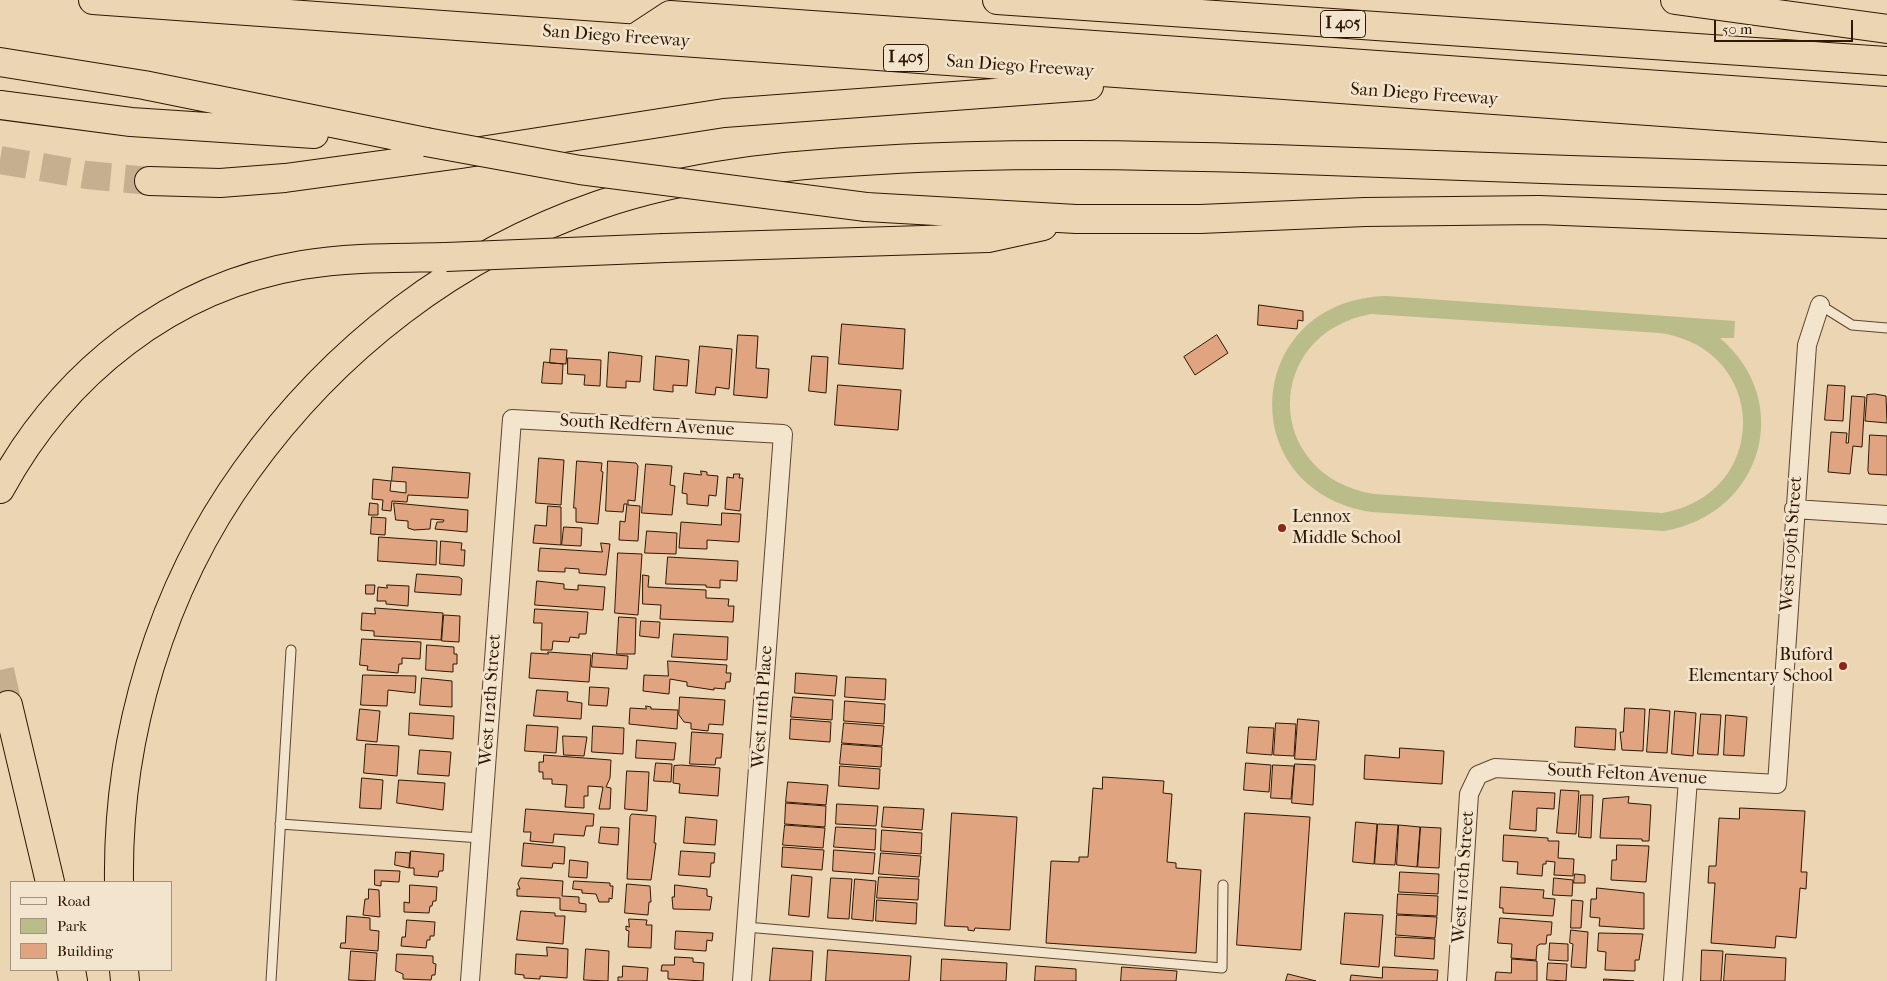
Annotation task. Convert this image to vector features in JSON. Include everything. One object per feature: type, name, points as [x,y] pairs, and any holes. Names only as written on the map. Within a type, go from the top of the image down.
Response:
[{"type":"highway","name":"San Diego Freeway","points":[[93,0],[1887,128]]},
{"type":"highway","name":"I 405","points":[[997,0],[1887,62]]},
{"type":"highway","points":[[1675,0],[1887,29]]},
{"type":"highway","points":[[635,38],[670,15],[1887,102]]},
{"type":"highway","points":[[1689,48],[1721,75],[1887,87]]},
{"type":"highway","points":[[0,62],[144,85],[426,142],[580,170],[866,207],[1076,219],[1200,219],[1365,212],[1539,210],[1887,224]]},
{"type":"highway","points":[[149,181],[220,183],[286,178],[724,113],[1176,78]]},
{"type":"highway","points":[[0,105],[130,122],[426,142]]},
{"type":"highway","points":[[119,881],[119,822],[124,775],[146,677],[166,621],[185,578],[207,532],[232,490],[290,413],[364,339],[406,306],[481,258],[549,225],[599,205],[712,176],[827,163],[1006,154],[1175,156],[1887,180]]},
{"type":"highway","points":[[0,489],[28,443],[65,395],[97,364],[136,333],[189,302],[242,280],[303,264],[337,260],[988,238],[1076,219]]},
{"type":"highway","points":[[8,705],[50,881]]},
{"type":"street","name":"West 109th Street","points":[[1777,784],[1794,509],[1807,345],[1820,306]]},
{"type":"street","name":"South Redfern Avenue","points":[[512,419],[783,434]]},
{"type":"street","name":"West 112th Street","points":[[470,981],[512,419]]},
{"type":"street","name":"West 111th Place","points":[[742,981],[783,434]]},
{"type":"street","points":[[1794,509],[1887,515]]},
{"type":"street","name":"South Felton Avenue","points":[[1478,776],[1495,768],[1777,784]]},
{"type":"street","name":"West 110th Street","points":[[1457,981],[1469,794],[1478,776]]},
{"type":"street","points":[[1673,981],[1688,779]]},
{"type":"lane","points":[[1820,306],[1852,325],[1887,328]]},
{"type":"lane","points":[[271,981],[291,650]]},
{"type":"lane","points":[[280,824],[481,838]]},
{"type":"lane","points":[[746,926],[1222,968],[1223,885]]},
{"type":"green space","points":[[1387,296],[1735,321],[1734,338],[1720,338],[1743,364],[1757,393],[1761,423],[1757,453],[1744,480],[1724,503],[1697,521],[1664,531],[1372,512],[1326,497],[1295,470],[1277,435],[1273,397],[1282,360],[1304,328],[1339,305]],"holes":[[[1371,314],[1660,333],[1696,345],[1722,365],[1738,392],[1743,422],[1738,452],[1723,480],[1698,501],[1662,513],[1374,494],[1338,482],[1311,461],[1296,434],[1290,405],[1295,375],[1310,348],[1335,327]]]},
{"type":"building","points":[[1259,305],[1303,311],[1303,321],[1298,320],[1297,329],[1258,325]]},
{"type":"building","points":[[842,324],[905,329],[903,369],[839,364]]},
{"type":"building","points":[[738,335],[758,336],[756,368],[769,369],[767,398],[734,395]]},
{"type":"building","points":[[1217,335],[1228,353],[1195,375],[1184,357]]},
{"type":"building","points":[[700,346],[732,349],[729,389],[716,387],[715,395],[696,393]]},
{"type":"building","points":[[551,349],[567,350],[566,364],[550,363]]},
{"type":"building","points":[[609,352],[642,356],[640,382],[626,381],[626,388],[607,387]]},
{"type":"building","points":[[656,356],[689,360],[687,386],[673,385],[673,392],[654,390]]},
{"type":"building","points":[[812,356],[828,357],[826,393],[809,391]]},
{"type":"building","points":[[568,358],[601,360],[600,386],[584,385],[585,375],[568,374]]},
{"type":"building","points":[[544,362],[563,364],[562,384],[542,383]]},
{"type":"building","points":[[838,385],[901,390],[898,430],[835,425]]},
{"type":"building","points":[[1828,385],[1845,386],[1843,421],[1825,420]]},
{"type":"building","points":[[1867,395],[1886,396],[1887,423],[1865,421]]},
{"type":"building","points":[[1852,396],[1865,397],[1862,447],[1853,446],[1850,474],[1828,472],[1831,432],[1847,433],[1846,443],[1848,443]]},
{"type":"building","points":[[1870,435],[1887,436],[1887,475],[1869,474]]},
{"type":"building","points":[[539,458],[564,460],[561,505],[536,503]]},
{"type":"building","points":[[577,461],[602,463],[601,471],[603,472],[598,524],[576,522],[576,508],[574,508]]},
{"type":"building","points":[[608,461],[636,463],[638,466],[635,501],[628,500],[628,505],[640,506],[638,541],[619,540],[620,521],[625,522],[627,504],[624,504],[623,512],[606,511]]},
{"type":"building","points":[[646,464],[672,466],[670,485],[675,486],[672,515],[642,513]]},
{"type":"building","points":[[393,467],[470,473],[468,498],[408,495],[407,502],[392,501],[391,511],[382,510],[383,500],[372,499],[373,479],[391,481],[390,491],[406,493],[406,482],[392,481]]},
{"type":"building","points":[[701,471],[707,472],[707,475],[718,476],[716,496],[709,495],[708,506],[687,504],[687,494],[682,493],[684,473],[701,475]]},
{"type":"building","points":[[734,474],[740,474],[739,478],[743,478],[740,511],[725,509],[727,477],[733,478]]},
{"type":"building","points":[[370,503],[378,504],[378,515],[369,515]]},
{"type":"building","points":[[394,503],[468,510],[467,532],[435,529],[437,522],[443,522],[444,520],[431,519],[430,529],[414,530],[408,528],[408,521],[396,520]]},
{"type":"building","points":[[548,506],[561,507],[561,545],[533,543],[535,525],[546,526]]},
{"type":"building","points":[[722,513],[741,514],[739,542],[707,540],[707,549],[679,548],[681,522],[721,525]]},
{"type":"building","points":[[372,517],[386,518],[385,535],[371,534]]},
{"type":"building","points":[[564,527],[582,528],[581,546],[562,545]]},
{"type":"building","points":[[647,531],[677,533],[676,554],[645,553]]},
{"type":"building","points":[[379,537],[437,541],[436,565],[378,561]]},
{"type":"building","points":[[441,541],[462,543],[461,550],[465,550],[464,566],[440,564]]},
{"type":"building","points":[[601,543],[610,544],[606,575],[579,573],[579,569],[565,568],[565,572],[538,571],[540,548],[602,552]]},
{"type":"building","points":[[618,553],[642,554],[638,615],[615,613]]},
{"type":"building","points":[[668,557],[738,561],[737,581],[720,580],[720,588],[706,587],[706,585],[666,584]]},
{"type":"building","points":[[417,574],[459,577],[462,579],[461,595],[415,592]]},
{"type":"building","points":[[643,575],[649,576],[648,587],[706,590],[706,598],[729,599],[728,606],[734,606],[733,622],[660,619],[661,605],[643,604]]},
{"type":"building","points":[[537,581],[564,584],[564,589],[578,590],[578,585],[605,587],[603,610],[535,605]]},
{"type":"building","points":[[366,585],[375,585],[374,594],[366,594]]},
{"type":"building","points":[[387,585],[409,586],[408,606],[386,604],[386,601],[377,601],[378,587],[387,588]]},
{"type":"building","points":[[375,608],[443,613],[441,640],[374,636],[374,631],[361,630],[362,613],[375,614]]},
{"type":"building","points":[[535,609],[588,612],[586,634],[579,634],[579,638],[570,637],[569,642],[553,641],[552,650],[541,650],[542,623],[534,623]]},
{"type":"building","points":[[444,615],[460,616],[459,642],[442,641]]},
{"type":"building","points":[[619,617],[636,618],[635,654],[617,654]]},
{"type":"building","points":[[641,621],[660,622],[659,638],[640,636]]},
{"type":"building","points":[[674,634],[728,637],[727,660],[672,657]]},
{"type":"building","points":[[362,639],[421,642],[420,659],[402,658],[402,664],[399,664],[398,673],[367,670],[368,666],[360,665]]},
{"type":"building","points":[[427,645],[454,647],[454,654],[457,654],[457,664],[453,664],[453,672],[426,670]]},
{"type":"building","points":[[548,652],[591,655],[589,682],[529,678],[531,653],[548,654]]},
{"type":"building","points":[[593,653],[628,656],[627,669],[592,667]]},
{"type":"building","points":[[668,661],[727,665],[726,673],[731,673],[730,682],[726,682],[725,689],[714,688],[714,690],[687,686],[687,682],[670,679],[669,694],[643,691],[644,675],[668,676]]},
{"type":"building","points":[[796,673],[837,676],[835,696],[795,693]]},
{"type":"building","points":[[363,675],[416,676],[415,693],[388,690],[387,706],[361,705]]},
{"type":"building","points":[[846,677],[886,679],[885,700],[845,697]]},
{"type":"building","points":[[422,678],[452,681],[452,707],[420,705]]},
{"type":"building","points":[[590,687],[609,688],[607,706],[589,705]]},
{"type":"building","points":[[537,690],[568,692],[567,701],[582,703],[581,719],[534,716]]},
{"type":"building","points":[[680,697],[725,700],[723,725],[709,724],[708,731],[691,729],[691,723],[684,722],[679,715]]},
{"type":"building","points":[[793,697],[833,700],[832,720],[791,717]]},
{"type":"building","points":[[845,701],[885,704],[884,724],[844,721]]},
{"type":"building","points":[[646,706],[651,707],[651,709],[678,710],[677,729],[629,724],[630,708],[646,709]]},
{"type":"building","points":[[1625,708],[1645,709],[1643,751],[1622,750],[1620,732],[1623,732]]},
{"type":"building","points":[[360,709],[380,711],[377,742],[357,740]]},
{"type":"building","points":[[1650,709],[1670,711],[1667,753],[1647,752]]},
{"type":"building","points":[[1675,711],[1696,713],[1693,756],[1672,754]]},
{"type":"building","points":[[410,713],[454,716],[453,739],[409,735]]},
{"type":"building","points":[[1701,714],[1721,715],[1718,755],[1698,754]]},
{"type":"building","points":[[1726,715],[1747,717],[1744,756],[1724,755]]},
{"type":"building","points":[[791,719],[831,722],[830,742],[790,739]]},
{"type":"building","points":[[1298,719],[1319,721],[1316,760],[1295,759]]},
{"type":"building","points":[[844,723],[884,726],[882,746],[842,743]]},
{"type":"building","points":[[1276,723],[1296,724],[1294,756],[1274,755]]},
{"type":"building","points":[[527,725],[558,727],[556,753],[525,751]]},
{"type":"building","points":[[593,726],[624,728],[623,754],[592,752]]},
{"type":"building","points":[[1249,727],[1274,728],[1272,755],[1247,753]]},
{"type":"building","points":[[1576,727],[1616,729],[1615,750],[1575,747]]},
{"type":"building","points":[[692,732],[723,734],[721,758],[716,758],[715,765],[690,764]]},
{"type":"building","points":[[563,736],[587,737],[584,756],[564,755]]},
{"type":"building","points":[[637,740],[676,743],[674,760],[636,758]]},
{"type":"building","points":[[366,744],[399,746],[397,776],[364,773]]},
{"type":"building","points":[[842,744],[882,747],[881,767],[840,764]]},
{"type":"building","points":[[1400,748],[1444,751],[1442,784],[1364,779],[1365,755],[1399,758]]},
{"type":"building","points":[[420,750],[451,752],[449,776],[418,774]]},
{"type":"building","points":[[544,755],[611,760],[610,778],[606,787],[611,788],[610,809],[599,809],[603,787],[588,786],[588,796],[584,796],[584,808],[565,807],[567,785],[552,784],[552,779],[543,779],[543,772],[539,772],[539,762],[543,762]]},
{"type":"building","points":[[656,763],[672,764],[671,782],[654,781]]},
{"type":"building","points":[[1246,763],[1271,765],[1269,792],[1244,790]]},
{"type":"building","points":[[1295,764],[1315,765],[1313,805],[1292,803]]},
{"type":"building","points":[[1273,765],[1294,766],[1291,799],[1271,798]]},
{"type":"building","points":[[674,766],[720,768],[718,796],[679,793],[680,784],[673,783]]},
{"type":"building","points":[[840,766],[880,769],[879,789],[839,786]]},
{"type":"building","points":[[627,771],[649,772],[647,811],[625,809]]},
{"type":"building","points":[[1103,777],[1164,781],[1163,793],[1172,794],[1167,862],[1176,863],[1176,868],[1201,870],[1196,953],[1046,943],[1051,861],[1079,862],[1079,857],[1088,857],[1093,788],[1102,789]]},
{"type":"building","points":[[362,778],[383,780],[381,809],[360,808]]},
{"type":"building","points":[[399,780],[445,783],[443,810],[397,803]]},
{"type":"building","points":[[788,782],[828,785],[826,805],[786,802]]},
{"type":"building","points":[[1561,790],[1579,791],[1576,834],[1557,833]]},
{"type":"building","points":[[1513,791],[1555,793],[1554,809],[1537,808],[1536,831],[1510,829]]},
{"type":"building","points":[[1581,795],[1593,795],[1591,838],[1579,837]]},
{"type":"building","points":[[1629,797],[1628,803],[1651,805],[1649,841],[1642,841],[1642,839],[1600,838],[1603,799]]},
{"type":"building","points":[[786,803],[826,806],[825,827],[785,824]]},
{"type":"building","points":[[837,804],[878,806],[876,826],[836,824]]},
{"type":"building","points":[[884,807],[924,809],[922,830],[882,827]]},
{"type":"building","points":[[1740,808],[1805,811],[1801,872],[1807,872],[1806,889],[1800,888],[1796,938],[1776,936],[1775,948],[1711,943],[1715,883],[1708,883],[1709,866],[1716,866],[1719,818],[1739,819]]},
{"type":"building","points":[[526,809],[594,814],[593,826],[586,826],[584,836],[554,834],[553,843],[530,841],[531,832],[524,832]]},
{"type":"building","points":[[952,813],[1017,817],[1010,930],[975,928],[974,931],[968,930],[968,927],[945,926]]},
{"type":"building","points":[[1245,813],[1310,817],[1301,950],[1237,945]]},
{"type":"building","points":[[632,814],[656,816],[654,843],[656,843],[651,880],[627,879],[630,817]]},
{"type":"building","points":[[686,817],[717,820],[715,845],[684,843]]},
{"type":"building","points":[[1356,822],[1377,824],[1374,864],[1353,862]]},
{"type":"building","points":[[1378,824],[1398,825],[1395,865],[1375,864]]},
{"type":"building","points":[[785,825],[825,828],[823,848],[783,845]]},
{"type":"building","points":[[1399,825],[1420,827],[1417,867],[1397,865]]},
{"type":"building","points":[[601,827],[619,828],[618,845],[599,843]]},
{"type":"building","points":[[836,827],[876,829],[875,850],[834,847]]},
{"type":"building","points":[[1421,827],[1441,828],[1439,868],[1418,867]]},
{"type":"building","points":[[882,830],[922,833],[921,854],[881,851]]},
{"type":"building","points":[[1504,835],[1548,838],[1548,841],[1559,841],[1558,858],[1574,859],[1573,876],[1554,875],[1555,862],[1546,861],[1546,864],[1543,864],[1542,876],[1517,874],[1518,862],[1503,861]]},
{"type":"building","points":[[524,843],[565,847],[564,864],[553,863],[552,868],[522,866]]},
{"type":"building","points":[[1617,845],[1649,846],[1646,882],[1611,880],[1612,860],[1616,860]]},
{"type":"building","points":[[783,847],[824,850],[822,870],[782,867]]},
{"type":"building","points":[[834,850],[875,853],[873,874],[833,871]]},
{"type":"building","points":[[411,851],[444,854],[443,871],[439,871],[438,877],[414,875],[414,868],[410,868]]},
{"type":"building","points":[[681,851],[715,853],[714,863],[711,863],[710,877],[679,875]]},
{"type":"building","points":[[396,852],[410,853],[409,868],[395,865]]},
{"type":"building","points":[[881,853],[921,856],[919,877],[879,874]]},
{"type":"building","points":[[570,860],[588,862],[587,878],[569,877]]},
{"type":"building","points":[[375,870],[400,871],[399,882],[381,881],[381,886],[375,885]]},
{"type":"building","points":[[1400,872],[1439,874],[1438,894],[1399,892]]},
{"type":"building","points":[[1575,874],[1585,875],[1585,883],[1574,883]]},
{"type":"building","points":[[792,875],[812,877],[809,917],[789,915]]},
{"type":"building","points":[[879,877],[919,879],[918,900],[877,898]]},
{"type":"building","points":[[521,878],[563,881],[562,896],[579,897],[579,903],[586,904],[586,912],[560,910],[560,898],[517,896],[517,889],[520,889],[518,884]]},
{"type":"building","points":[[831,878],[852,879],[849,919],[828,918]]},
{"type":"building","points":[[1554,878],[1573,880],[1572,896],[1553,895]]},
{"type":"building","points":[[855,879],[876,881],[873,921],[852,919]]},
{"type":"building","points":[[574,881],[610,883],[610,886],[613,886],[612,899],[609,898],[609,902],[599,902],[596,894],[582,893],[582,890],[573,889]]},
{"type":"building","points":[[627,884],[650,886],[651,902],[649,902],[648,915],[625,913]]},
{"type":"building","points":[[410,885],[437,887],[436,901],[433,901],[432,906],[430,906],[429,913],[404,912],[404,902],[409,903]]},
{"type":"building","points":[[675,885],[707,889],[707,896],[712,897],[710,910],[673,909],[672,897],[674,897]]},
{"type":"building","points":[[1501,887],[1544,890],[1543,898],[1555,899],[1553,916],[1503,913],[1503,908],[1500,908]]},
{"type":"building","points":[[1597,888],[1644,893],[1644,929],[1599,926],[1600,918],[1590,917],[1591,899],[1596,899]]},
{"type":"building","points":[[369,889],[379,890],[380,917],[363,915],[365,899],[368,899]]},
{"type":"building","points":[[1398,894],[1438,896],[1437,916],[1397,914]]},
{"type":"building","points":[[877,900],[917,903],[916,924],[876,921]]},
{"type":"building","points":[[1572,900],[1583,901],[1581,928],[1571,928]]},
{"type":"building","points":[[521,911],[555,913],[555,916],[565,916],[563,944],[517,940]]},
{"type":"building","points":[[1345,913],[1383,915],[1379,967],[1341,964]]},
{"type":"building","points":[[1397,915],[1437,917],[1435,938],[1396,935]]},
{"type":"building","points":[[347,916],[370,918],[370,930],[379,931],[378,951],[340,948],[341,943],[345,943]]},
{"type":"building","points":[[1500,918],[1552,922],[1551,935],[1547,935],[1546,944],[1537,946],[1536,960],[1511,958],[1512,944],[1498,943]]},
{"type":"building","points":[[629,919],[647,920],[646,925],[652,925],[651,948],[628,947],[629,931],[626,930],[626,926],[629,927]]},
{"type":"building","points":[[407,920],[435,922],[434,936],[430,936],[430,940],[427,940],[426,948],[401,946],[402,937],[405,937]]},
{"type":"building","points":[[1571,930],[1588,932],[1586,968],[1571,967],[1573,944],[1570,943]]},
{"type":"building","points":[[676,931],[713,933],[712,941],[707,940],[706,951],[675,949]]},
{"type":"building","points":[[1599,933],[1643,934],[1639,960],[1635,960],[1635,971],[1605,970],[1606,952],[1598,951]]},
{"type":"building","points":[[1396,937],[1435,939],[1434,959],[1395,956]]},
{"type":"building","points":[[1550,943],[1568,944],[1568,961],[1549,960]]},
{"type":"building","points":[[547,947],[568,949],[567,978],[540,976],[540,979],[524,978],[524,975],[515,974],[516,954],[547,956]]},
{"type":"building","points":[[773,948],[813,951],[811,981],[770,981]]},
{"type":"building","points":[[586,949],[609,951],[608,981],[584,980]]},
{"type":"building","points":[[828,950],[911,956],[909,981],[826,981]]},
{"type":"building","points":[[1702,950],[1723,951],[1721,981],[1701,981]]},
{"type":"building","points":[[351,951],[377,953],[375,981],[349,980]]},
{"type":"building","points":[[397,954],[433,956],[433,963],[436,964],[435,975],[432,975],[431,980],[403,979],[403,974],[396,971]]},
{"type":"building","points":[[1726,954],[1786,958],[1785,981],[1724,981]]},
{"type":"building","points":[[675,957],[693,958],[693,962],[704,963],[703,981],[668,979],[668,971],[661,971],[662,965],[674,965]]},
{"type":"building","points":[[942,959],[1007,963],[1006,981],[941,981]]},
{"type":"building","points":[[1512,959],[1537,961],[1537,981],[1495,981],[1496,972],[1511,973]]},
{"type":"building","points":[[1548,963],[1567,964],[1566,981],[1547,980]]},
{"type":"building","points":[[623,966],[648,968],[647,981],[618,981],[618,977],[622,977]]},
{"type":"building","points":[[1036,966],[1076,969],[1076,981],[1035,981]]},
{"type":"building","points":[[1122,967],[1177,971],[1176,981],[1121,981]]},
{"type":"building","points":[[1383,967],[1438,970],[1437,981],[1350,981],[1351,975],[1382,978]]},
{"type":"building","points":[[1288,974],[1316,981],[1286,981]]},
{"type":"building","points":[[1604,979],[1634,981],[1604,981]]},
{"type":"tunnel","points":[[0,160],[87,175],[149,181]]},
{"type":"tunnel","points":[[0,670],[8,705]]},
{"type":"place","name":"Lennox Middle School","points":[[1282,528]]},
{"type":"place","name":"Buford Elementary School","points":[[1843,666]]}]
